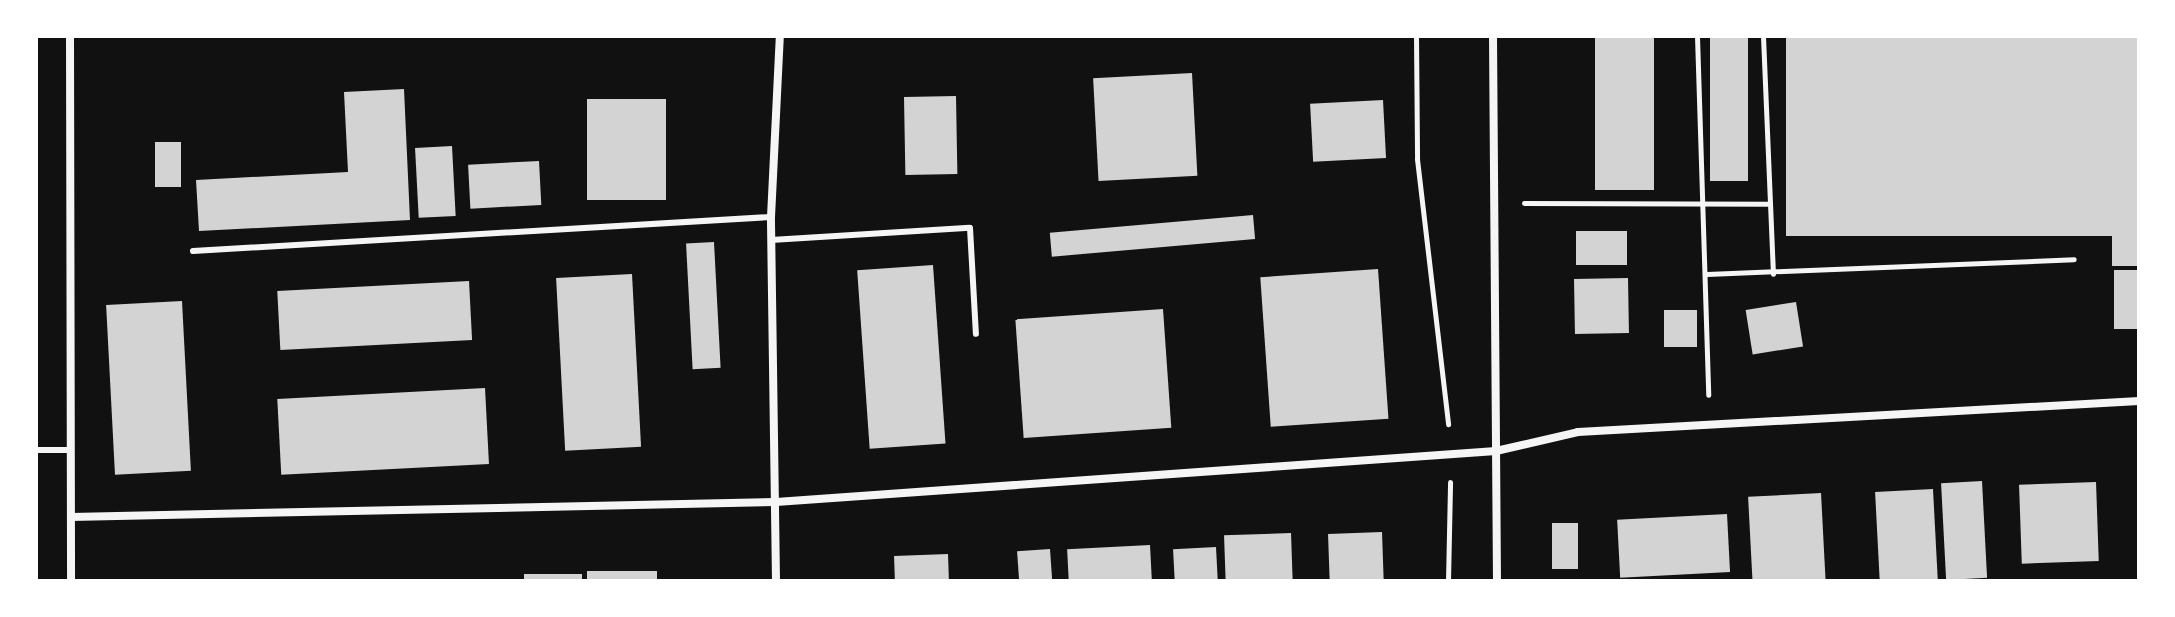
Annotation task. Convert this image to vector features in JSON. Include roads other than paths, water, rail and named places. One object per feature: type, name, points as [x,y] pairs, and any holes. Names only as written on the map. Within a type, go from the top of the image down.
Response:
[{"type":"street","points":[[70,36],[71,581]]},
{"type":"street","points":[[776,581],[771,217],[780,36]]},
{"type":"street","points":[[1493,36],[1497,581]]},
{"type":"street","points":[[71,517],[776,502],[1496,451],[1578,432],[2139,401]]},
{"type":"lane","points":[[193,251],[771,217]]},
{"type":"lane","points":[[771,240],[970,228],[976,334]]},
{"type":"lane","points":[[36,450],[70,450]]}]
